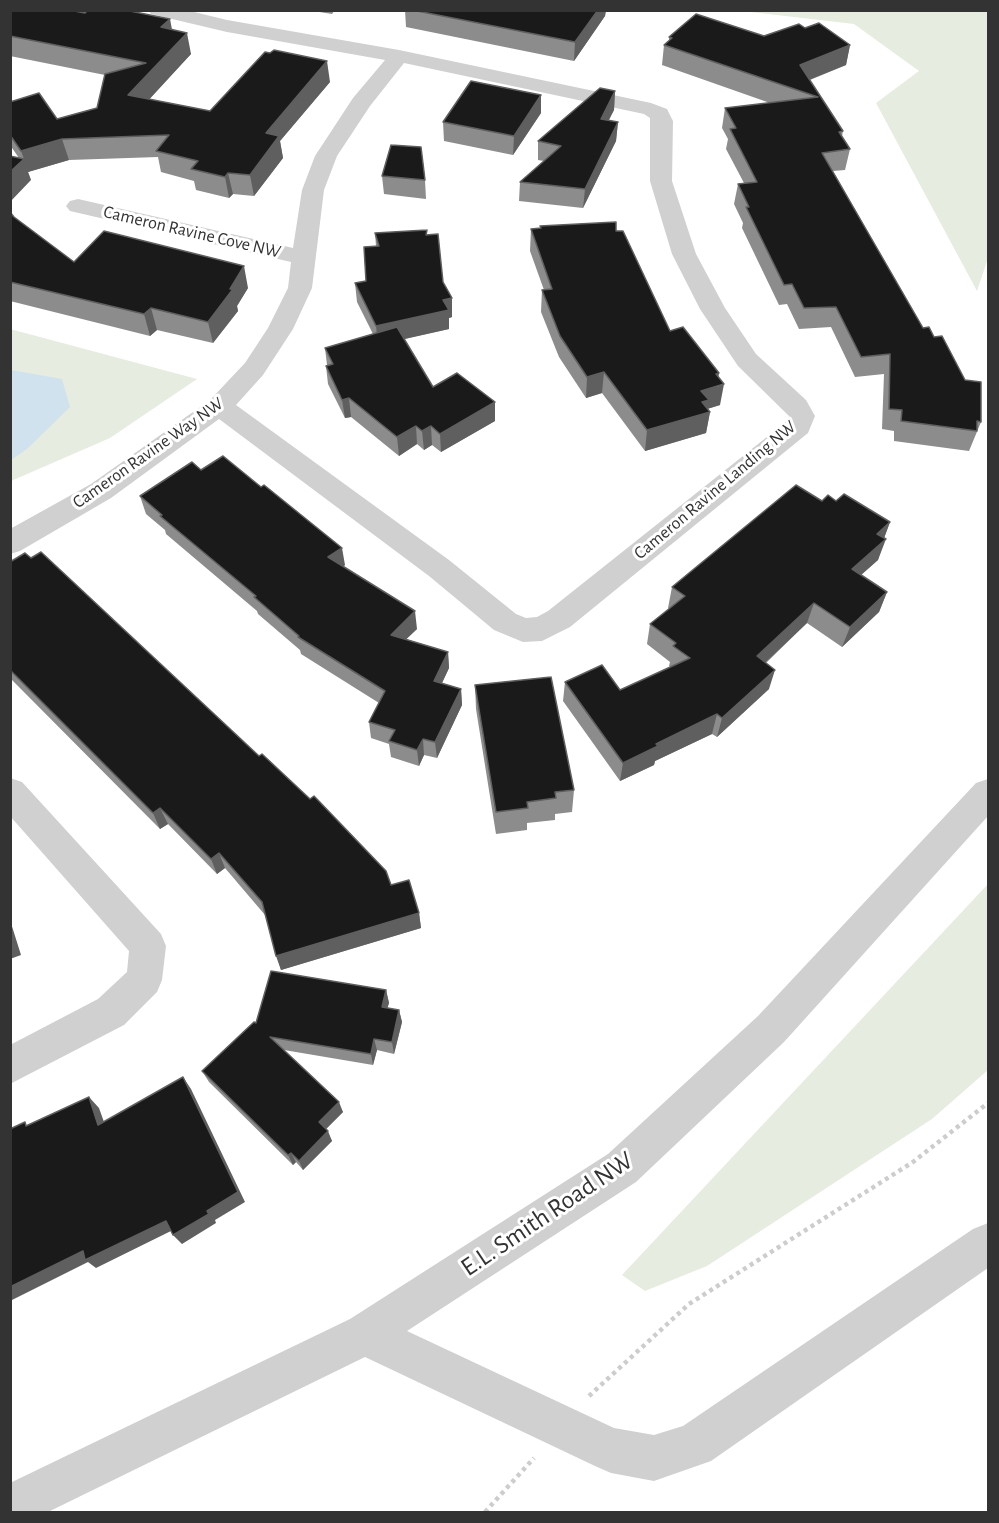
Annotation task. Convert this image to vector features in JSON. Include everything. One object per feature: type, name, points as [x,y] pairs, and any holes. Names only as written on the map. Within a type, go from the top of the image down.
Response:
[{"type":"street","points":[[158,10],[227,26],[399,56]]},
{"type":"street","name":"Cameron Ravine Way NW","points":[[10,543],[101,491],[219,406],[254,369],[280,329],[300,288],[313,190],[326,156],[361,103],[399,56]]},
{"type":"street","name":"Cameron Ravine Landing NW","points":[[219,406],[439,568],[505,622],[523,630],[542,629],[558,619],[798,426],[802,416],[797,406],[747,360],[713,309],[684,254],[661,181],[662,122],[659,114],[651,109],[399,56]]},
{"type":"street","name":"Cameron Ravine Cove NW","points":[[78,206],[305,258]]},
{"type":"street","points":[[10,792],[148,946],[144,980],[111,1012],[10,1066]]},
{"type":"street","name":"E.L. Smith Road NW","points":[[10,1507],[365,1334],[622,1168],[771,1029],[988,793]]},
{"type":"street","points":[[365,1334],[611,1450],[654,1458],[695,1445],[988,1244]]},
{"type":"path","points":[[484,1512],[592,1392],[688,1304],[913,1162],[988,1103]]},
{"type":"shaded area","points":[[742,11],[988,11],[988,258],[977,291],[876,103],[919,71],[854,24]]},
{"type":"shaded area","points":[[10,329],[197,379],[110,438],[11,481]]},
{"type":"shaded area","points":[[988,884],[988,1070],[932,1119],[707,1266],[645,1291],[622,1275]]},
{"type":"water","points":[[11,370],[62,379],[70,407],[27,449],[11,460]]},
{"type":"building","points":[[10,10],[69,10],[85,13],[88,10],[125,10],[170,19],[161,27],[187,33],[128,95],[210,111],[265,52],[270,53],[274,50],[327,61],[266,133],[279,136],[250,175],[228,173],[225,177],[191,169],[198,161],[156,151],[169,135],[62,139],[21,151],[10,135],[10,102],[39,93],[57,119],[97,108],[105,74],[146,63],[10,36]]},
{"type":"building","points":[[412,10],[598,10],[575,42]]},
{"type":"building","points":[[696,14],[764,36],[799,24],[805,28],[819,23],[850,45],[800,65],[843,131],[839,132],[850,149],[822,153],[923,328],[929,327],[934,337],[942,336],[965,380],[981,382],[981,422],[977,421],[977,431],[901,421],[902,410],[889,409],[890,354],[861,357],[836,307],[804,308],[792,284],[784,285],[746,207],[749,207],[738,184],[757,182],[730,129],[736,128],[725,108],[818,97],[664,45],[672,38],[669,37]]},
{"type":"building","points":[[471,81],[541,95],[514,136],[443,122]]},
{"type":"building","points":[[600,88],[615,91],[601,119],[618,122],[585,189],[520,182],[561,146],[538,141]]},
{"type":"building","points":[[391,145],[421,147],[425,180],[382,176]]},
{"type":"building","points":[[10,156],[24,159],[10,172]]},
{"type":"building","points":[[10,212],[74,262],[104,231],[244,266],[230,289],[233,289],[208,322],[151,308],[144,314],[10,282]]},
{"type":"building","points":[[616,222],[616,231],[623,231],[670,331],[683,327],[719,373],[716,374],[724,384],[701,391],[709,400],[702,402],[710,412],[647,430],[604,372],[587,377],[560,336],[542,290],[552,289],[531,229],[541,228],[540,226]]},
{"type":"building","points":[[427,230],[426,235],[438,234],[443,282],[452,298],[443,300],[449,310],[376,326],[355,283],[366,281],[364,247],[379,246],[375,233]]},
{"type":"building","points":[[397,327],[433,387],[457,373],[495,402],[440,434],[431,426],[422,431],[416,426],[397,437],[349,398],[342,400],[326,366],[333,364],[325,348]]},
{"type":"building","points":[[223,456],[261,487],[264,485],[342,548],[328,557],[415,611],[391,635],[448,652],[434,681],[461,689],[435,742],[423,739],[417,750],[389,741],[395,730],[369,722],[385,691],[298,637],[254,597],[256,596],[160,516],[162,515],[140,496],[192,462],[201,470]]},
{"type":"building","points":[[796,485],[822,501],[828,495],[836,501],[844,494],[890,522],[877,534],[886,539],[852,569],[887,592],[850,627],[814,603],[757,656],[775,670],[722,718],[717,714],[623,763],[565,682],[602,665],[620,690],[690,658],[673,646],[676,643],[650,624],[685,596],[672,587]]},
{"type":"building","points":[[41,552],[259,756],[262,754],[310,799],[314,796],[386,871],[391,885],[409,880],[419,913],[276,956],[262,902],[219,853],[211,859],[160,808],[153,813],[10,670],[10,562],[25,553],[31,558]]},
{"type":"building","points":[[551,677],[574,790],[555,792],[556,798],[527,802],[528,808],[496,812],[475,685]]},
{"type":"building","points":[[271,971],[386,990],[382,1007],[399,1010],[392,1042],[374,1039],[371,1054],[270,1037],[339,1102],[319,1122],[328,1131],[299,1161],[291,1153],[288,1155],[202,1071],[254,1022],[256,1023]]},
{"type":"building","points":[[183,1077],[238,1192],[207,1211],[209,1214],[173,1235],[166,1221],[85,1260],[83,1251],[10,1287],[10,1129],[25,1122],[26,1126],[89,1097],[98,1125]]}]
